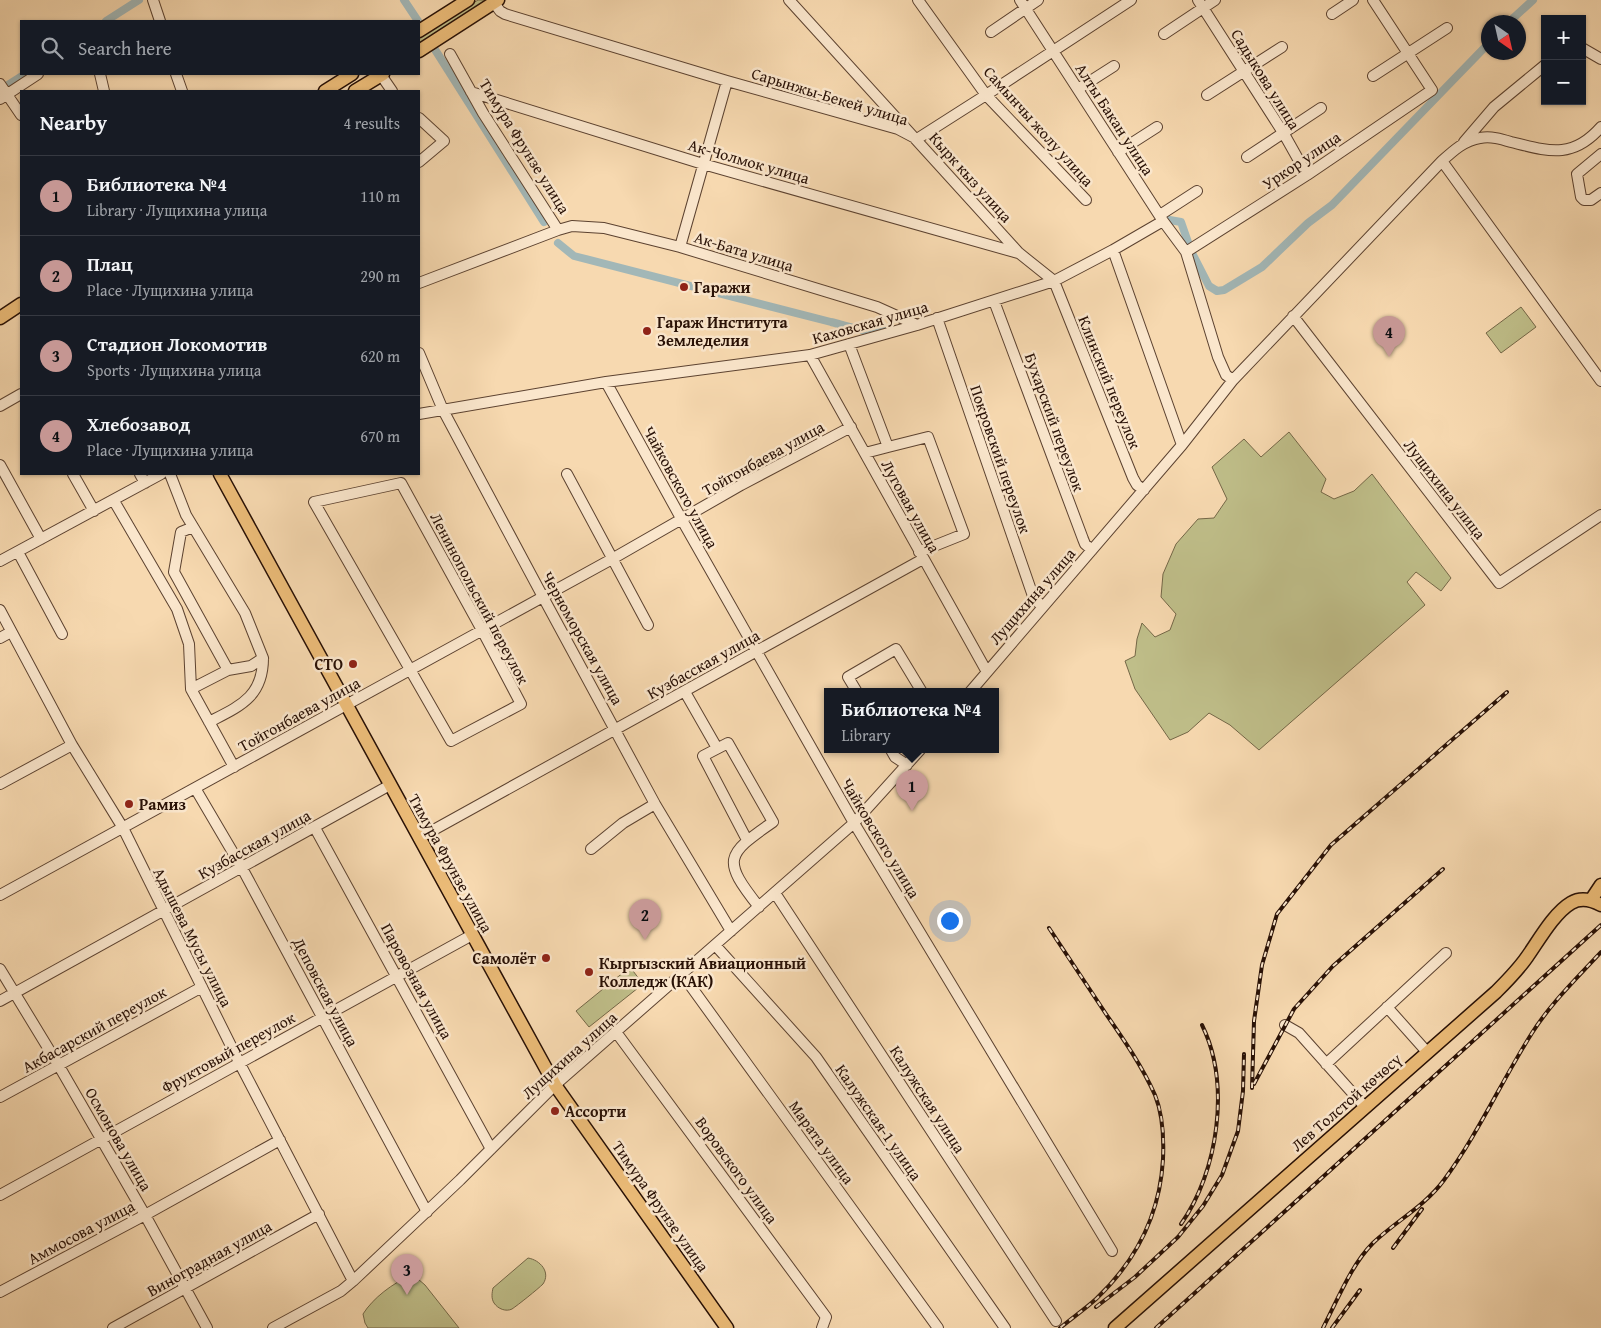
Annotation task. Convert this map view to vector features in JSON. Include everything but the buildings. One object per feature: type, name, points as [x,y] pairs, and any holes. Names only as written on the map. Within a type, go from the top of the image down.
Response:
[{"type":"main road","points":[[420,30],[455,4],[468,0]]},
{"type":"main road","points":[[420,50],[496,1]]},
{"type":"main road","points":[[327,90],[350,75]]},
{"type":"main road","points":[[357,90],[380,75]]},
{"type":"main road","points":[[0,318],[20,305]]},
{"type":"main road","name":"Тимура Фрунзе улица","points":[[221,475],[555,1085],[727,1328]]},
{"type":"main road","points":[[1596,902],[1601,885]]},
{"type":"main road","name":"Лев Толстой көчөсү","points":[[1115,1328],[1512,976],[1562,910],[1573,902],[1596,902]]},
{"type":"street","points":[[153,0],[160,20]]},
{"type":"street","name":"Кырк кыз улица","points":[[789,0],[1019,253],[1054,281]]},
{"type":"street","name":"Самынчы жолу улица","points":[[918,0],[986,95],[1086,200]]},
{"type":"street","points":[[991,32],[1022,4],[1038,0]]},
{"type":"street","name":"Сарынжы-Бекей улица","points":[[496,1],[500,12],[505,14],[727,81],[898,129],[917,139],[1132,0]]},
{"type":"street","points":[[1164,34],[1200,4],[1216,0]]},
{"type":"street","points":[[1332,14],[1353,0]]},
{"type":"street","points":[[1373,0],[1408,53]]},
{"type":"street","name":"Алты Бакан улица","points":[[1022,4],[1161,218],[1186,252]]},
{"type":"street","name":"Садыкова улица","points":[[1200,4],[1284,134],[1307,175]]},
{"type":"street","points":[[1373,76],[1447,28]]},
{"type":"street","points":[[1207,95],[1282,47]]},
{"type":"street","points":[[1586,50],[1601,59]]},
{"type":"street","name":"Уркор улица","points":[[1186,252],[1307,175],[1432,90],[1408,53]]},
{"type":"street","name":"Тимура Фрунзе улица","points":[[420,283],[558,230],[471,92],[450,54]]},
{"type":"street","points":[[1078,89],[1114,66]]},
{"type":"street","name":"Лущихина улица","points":[[973,688],[1182,445],[1233,380],[1442,161],[1462,144],[1494,107],[1541,69]]},
{"type":"street","points":[[20,115],[3,91],[36,75]]},
{"type":"street","points":[[100,75],[104,90]]},
{"type":"street","points":[[176,75],[182,90]]},
{"type":"street","points":[[383,75],[391,90]]},
{"type":"street","points":[[680,247],[727,81]]},
{"type":"street","name":"Ак-Чолмок улица","points":[[471,92],[704,164],[1019,253]]},
{"type":"street","points":[[1247,157],[1321,108]]},
{"type":"street","points":[[420,119],[444,141],[420,161]]},
{"type":"street","points":[[1118,152],[1157,127]]},
{"type":"street","name":"Лущихина улица","points":[[1462,144],[1487,137],[1543,150],[1562,151],[1584,143],[1601,127]]},
{"type":"street","points":[[1601,154],[1577,174],[1581,197],[1584,200],[1591,200],[1601,193]]},
{"type":"street","points":[[1442,161],[1601,381]]},
{"type":"street","name":"Каховская улица","points":[[420,414],[606,382],[810,355],[917,325],[1054,281],[1113,250],[1197,191]]},
{"type":"street","name":"Ак-Бата улица","points":[[558,230],[572,226],[604,228],[680,247],[877,307],[917,325]]},
{"type":"street","points":[[1113,250],[1182,445]]},
{"type":"street","points":[[1186,252],[1218,357],[1226,374],[1233,380]]},
{"type":"street","name":"Клинский переулок","points":[[1054,281],[1133,478],[1137,485],[1144,490]]},
{"type":"street","name":"Бухарский переулок","points":[[994,301],[1083,539],[1085,544],[1092,550]]},
{"type":"street","name":"Лущихина улица","points":[[1293,316],[1499,583],[1601,515]]},
{"type":"street","name":"Покровский переулок","points":[[937,318],[1033,596],[1042,608]]},
{"type":"street","points":[[849,344],[888,447],[865,453]]},
{"type":"street","name":"Черноморская улица","points":[[420,355],[443,410],[543,597],[655,804],[731,932]]},
{"type":"street","name":"Луговая улица","points":[[810,355],[987,672]]},
{"type":"street","name":"Чайковского улица","points":[[606,382],[854,823],[1112,1252]]},
{"type":"street","points":[[0,406],[20,395]]},
{"type":"street","name":"Тойгонбаева улица","points":[[0,895],[851,427]]},
{"type":"street","name":"Кузбасская улица","points":[[419,838],[757,652],[921,556],[964,534],[928,437],[888,447]]},
{"type":"street","points":[[0,465],[41,539]]},
{"type":"street","points":[[567,474],[648,625]]},
{"type":"street","points":[[74,475],[94,511]]},
{"type":"street","points":[[0,562],[114,501],[142,478],[156,475]]},
{"type":"street","points":[[170,475],[186,515],[245,613],[263,658],[261,678],[252,695],[239,706],[209,722]]},
{"type":"street","name":"Ленинопольский переулок","points":[[401,483],[521,704],[451,741],[410,670],[314,502],[401,483]]},
{"type":"street","points":[[114,501],[177,609],[189,644],[191,688],[234,767]]},
{"type":"street","points":[[193,527],[182,532],[174,572],[228,670]]},
{"type":"street","points":[[18,552],[62,634]]},
{"type":"street","name":"Адышева Мусы улица","points":[[0,610],[72,745],[122,828],[162,911],[353,1281]]},
{"type":"street","points":[[0,638],[12,632]]},
{"type":"street","points":[[855,688],[848,677],[896,649],[920,688]]},
{"type":"street","points":[[191,688],[228,670],[251,666],[263,658]]},
{"type":"street","points":[[685,692],[717,748]]},
{"type":"street","points":[[747,840],[703,756],[728,743],[773,822],[747,840],[734,855],[733,864],[741,883],[758,907]]},
{"type":"street","points":[[0,784],[72,745]]},
{"type":"street","points":[[893,753],[895,757],[907,765]]},
{"type":"street","name":"Лущихина улица","points":[[273,1328],[341,1291],[353,1281],[492,1149],[555,1085],[854,823],[917,753]]},
{"type":"street","name":"Кузбасская улица","points":[[0,1001],[390,785]]},
{"type":"street","name":"Деповская улица","points":[[195,788],[242,868],[426,1212]]},
{"type":"street","points":[[591,849],[623,823],[655,804]]},
{"type":"street","name":"Паровозная улица","points":[[315,828],[492,1149]]},
{"type":"street","name":"Калужская улица","points":[[775,893],[1056,1321]]},
{"type":"street","name":"Фруктовый переулок","points":[[0,1195],[472,934]]},
{"type":"street","name":"Калужская-1 улица","points":[[715,945],[816,1057],[1005,1328]]},
{"type":"street","points":[[1326,1064],[1446,953]]},
{"type":"street","name":"Осмонова улица","points":[[0,969],[102,1140],[207,1328]]},
{"type":"street","name":"Марата улица","points":[[682,974],[938,1328]]},
{"type":"street","name":"Акбасарский переулок","points":[[0,1098],[202,987]]},
{"type":"street","points":[[1387,1007],[1427,1052]]},
{"type":"street","points":[[1285,1025],[1299,1033],[1365,1108]]},
{"type":"street","name":"Воровского улица","points":[[616,1032],[826,1318],[822,1328]]},
{"type":"street","name":"Аммосова улица","points":[[0,1292],[145,1215],[280,1140]]},
{"type":"street","name":"Виноградная улица","points":[[113,1328],[319,1214]]},
{"type":"shaded area","points":[[478,0],[492,0],[420,45],[420,36]]},
{"type":"shaded area","points":[[1521,307],[1536,327],[1501,353],[1486,333]]},
{"type":"shaded area","points":[[1289,432],[1326,479],[1321,492],[1334,499],[1354,491],[1372,474],[1451,578],[1441,591],[1416,572],[1407,582],[1425,605],[1259,750],[1230,725],[1209,713],[1188,732],[1170,740],[1135,689],[1125,661],[1135,656],[1137,639],[1142,623],[1155,637],[1170,630],[1176,614],[1161,597],[1163,574],[1176,544],[1198,519],[1214,518],[1227,499],[1212,467],[1244,439],[1261,457]]},
{"type":"shaded area","points":[[630,967],[643,984],[589,1027],[576,1011]]},
{"type":"shaded area","points":[[528,1258],[537,1261],[543,1267],[546,1275],[543,1284],[512,1309],[505,1310],[500,1308],[493,1301],[493,1288]]},
{"type":"shaded area","points":[[410,1276],[418,1279],[425,1285],[459,1328],[368,1328],[363,1314],[367,1308],[384,1292]]},
{"type":"waterway","points":[[108,20],[139,0]]},
{"type":"waterway","points":[[404,0],[417,20]]},
{"type":"waterway","points":[[1517,15],[1533,0]]},
{"type":"waterway","points":[[434,48],[544,222]]},
{"type":"waterway","points":[[1192,253],[1209,286],[1217,291],[1224,290],[1262,267],[1308,223],[1332,205],[1481,51]]},
{"type":"waterway","points":[[0,90],[23,75]]},
{"type":"waterway","points":[[1164,219],[1181,222],[1189,245]]},
{"type":"waterway","points":[[558,243],[574,256],[858,329],[873,332],[885,331]]},
{"type":"railway","points":[[1252,1088],[1254,1021],[1262,965],[1277,914],[1331,845],[1507,692]]},
{"type":"railway","points":[[1254,1084],[1294,1009],[1333,966],[1443,869]]},
{"type":"railway","points":[[1156,1328],[1601,925]]},
{"type":"railway","points":[[1049,928],[1126,1043],[1144,1074],[1158,1103],[1163,1143],[1161,1179],[1157,1199],[1151,1217],[1134,1253],[1123,1269],[1096,1299],[1060,1328]]},
{"type":"railway","points":[[1323,1328],[1345,1284],[1365,1252],[1382,1235],[1428,1198],[1444,1180],[1468,1145],[1539,1022],[1601,952]]},
{"type":"railway","points":[[1181,1224],[1194,1203],[1204,1179],[1212,1154],[1216,1127],[1218,1100],[1216,1074],[1211,1048],[1202,1025]]},
{"type":"railway","points":[[1096,1307],[1135,1277],[1178,1237],[1203,1206],[1222,1175],[1238,1131],[1243,1091],[1244,1054]]},
{"type":"railway","points":[[1393,1248],[1422,1209]]},
{"type":"railway","points":[[1332,1328],[1360,1290]]},
{"type":"place","name":"Гаражи","points":[[684,287]]},
{"type":"place","name":"Гараж Института Земледелия","points":[[647,331]]},
{"type":"place","name":"Хлебозавод","points":[[1389,357]]},
{"type":"place","name":"СТО","points":[[353,664]]},
{"type":"place","name":"Рамиз","points":[[129,804]]},
{"type":"place","name":"Библиотека №4","points":[[912,811]]},
{"type":"place","name":"Плац","points":[[645,940]]},
{"type":"place","name":"Самолёт","points":[[546,958]]},
{"type":"place","name":"Кыргызский Авиационный Колледж (КАК)","points":[[589,972]]},
{"type":"place","name":"Ассорти","points":[[555,1111]]},
{"type":"place","name":"Стадион Локомотив","points":[[407,1295]]}]
